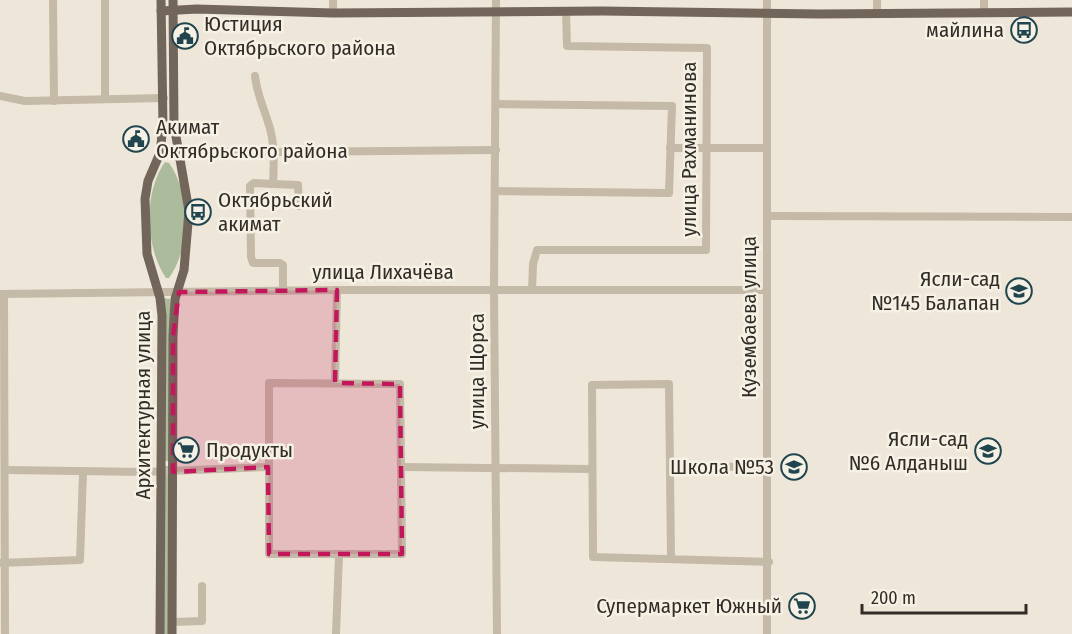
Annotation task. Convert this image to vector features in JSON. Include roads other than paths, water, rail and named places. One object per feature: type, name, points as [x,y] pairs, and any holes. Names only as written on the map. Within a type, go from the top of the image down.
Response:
[{"type":"main road","name":"Архитектурная улица","points":[[161,0],[164,99],[160,153],[148,181],[145,199],[147,254],[159,291],[163,337],[172,634]]},
{"type":"main road","name":"Архитектурная улица","points":[[160,634],[173,336],[178,292],[184,270],[189,211],[174,125],[173,0]]},
{"type":"main road","points":[[161,11],[333,13],[566,11],[768,14],[1072,12]]},
{"type":"street","points":[[53,0],[54,101]]},
{"type":"street","points":[[105,0],[105,98]]},
{"type":"street","points":[[333,0],[333,13]]},
{"type":"street","name":"улица Щорса","points":[[496,0],[494,290],[497,634]]},
{"type":"street","name":"Кузембаева улица","points":[[767,634],[768,0]]},
{"type":"street","points":[[877,0],[877,13]]},
{"type":"street","points":[[984,0],[984,13]]},
{"type":"street","name":"улица Рахманинова","points":[[532,290],[533,264],[537,250],[706,250],[707,48],[567,46],[566,11]]},
{"type":"street","points":[[255,76],[257,94],[269,123],[274,152],[273,184]]},
{"type":"street","points":[[0,96],[25,101],[105,98],[164,99]]},
{"type":"street","points":[[496,191],[669,192],[672,106],[497,104]]},
{"type":"street","points":[[670,148],[766,148]]},
{"type":"street","points":[[160,153],[496,150]]},
{"type":"street","points":[[284,291],[283,265],[280,262],[253,263],[251,257],[250,186],[254,183],[297,185],[299,206]]},
{"type":"street","points":[[766,216],[1072,217]]},
{"type":"street","points":[[335,383],[337,290]]},
{"type":"street","name":"улица Лихачёва","points":[[2,294],[337,290],[767,290]]},
{"type":"street","points":[[2,294],[6,470],[3,563],[5,634]]},
{"type":"street","points":[[269,383],[400,384],[402,466],[402,554],[268,554],[269,383]]},
{"type":"street","points":[[670,558],[669,384],[592,386],[593,556],[768,562]]},
{"type":"street","points":[[402,466],[592,469]]},
{"type":"street","points":[[671,468],[768,466]]},
{"type":"street","points":[[6,470],[168,472],[268,467]]},
{"type":"street","points":[[3,563],[81,560],[83,472]]},
{"type":"street","points":[[336,634],[339,555]]},
{"type":"street","points":[[172,622],[202,621],[202,586]]},
{"type":"place","name":"майлина","points":[[1024,30]]},
{"type":"place","name":"Юстиция Октябрьского района","points":[[185,36]]},
{"type":"place","name":"Акимат Октябрьского района","points":[[136,139]]},
{"type":"place","name":"Октябрьский акимат","points":[[198,212]]},
{"type":"place","name":"Ясли-сад №145 Балапан","points":[[1019,291]]},
{"type":"place","name":"Продукты","points":[[186,450]]},
{"type":"place","name":"Ясли-сад №6 Алданыш","points":[[988,451]]},
{"type":"place","name":"Школа №53","points":[[794,467]]},
{"type":"place","name":"Супермаркет Южный","points":[[802,606]]}]
